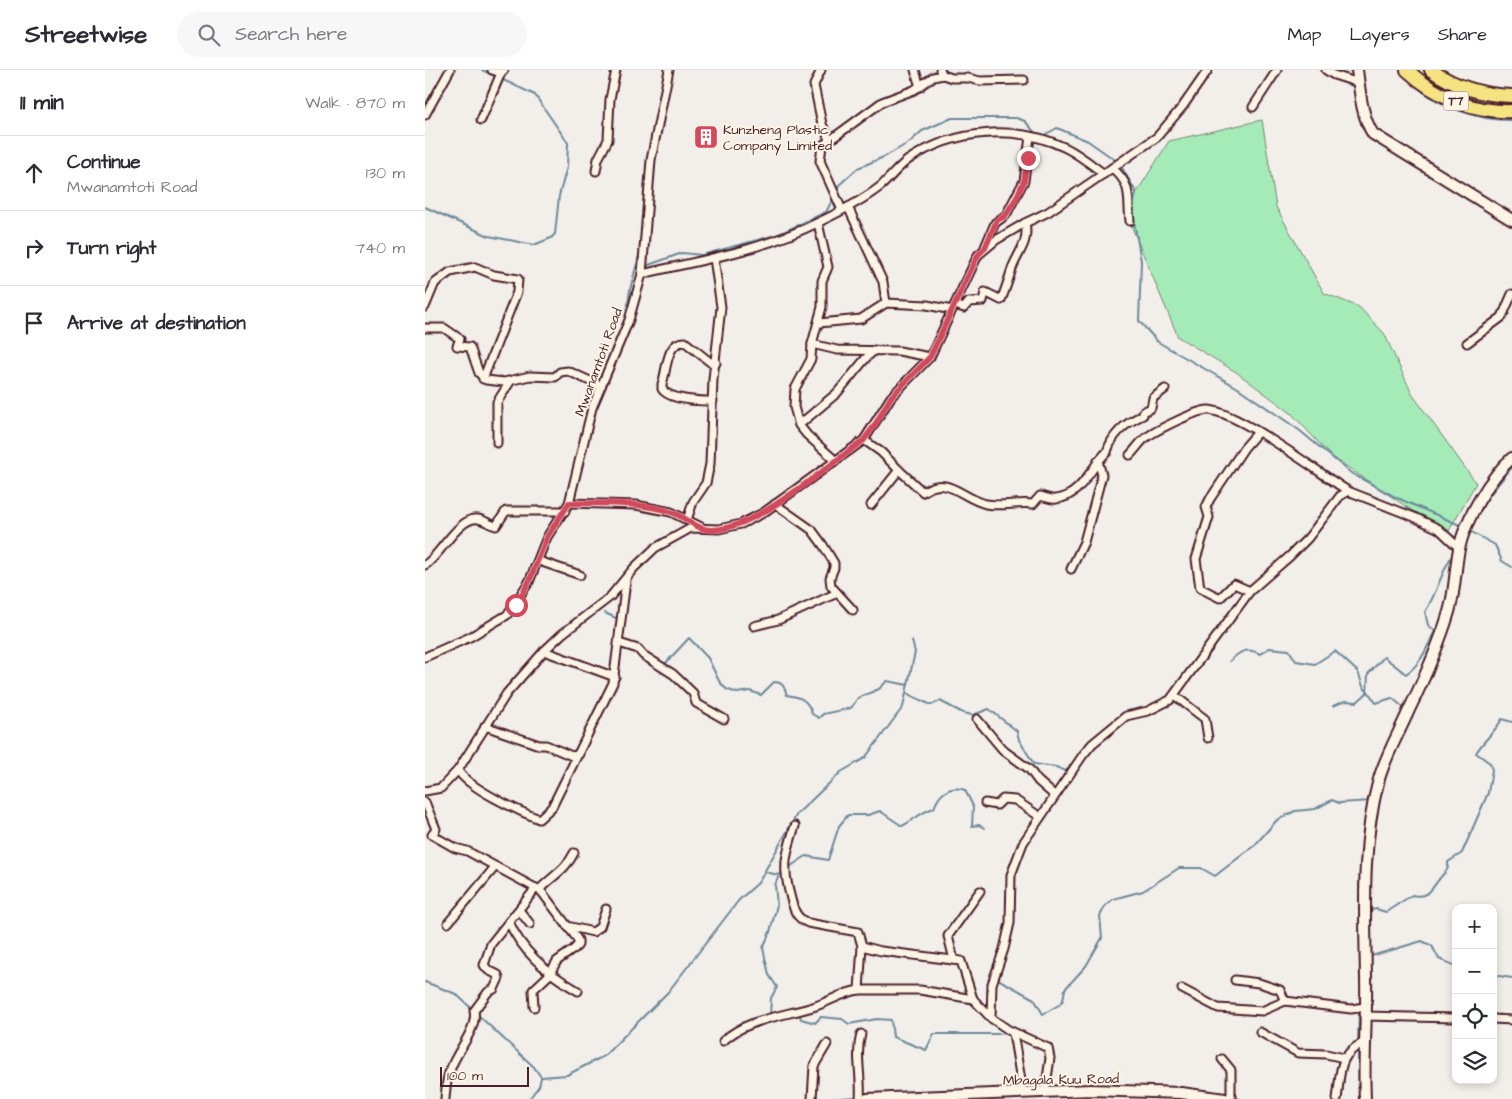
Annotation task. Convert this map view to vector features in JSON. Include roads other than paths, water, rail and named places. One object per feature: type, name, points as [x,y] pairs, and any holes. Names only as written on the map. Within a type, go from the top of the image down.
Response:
[{"type":"highway","name":"T7","points":[[1407,70],[1433,90],[1462,104],[1499,112],[1512,111]]},
{"type":"highway","name":"T7","points":[[1431,70],[1467,89],[1495,96],[1512,96]]},
{"type":"street","points":[[425,115],[450,70]]},
{"type":"street","points":[[481,120],[503,72],[492,70]]},
{"type":"street","points":[[596,171],[598,159],[608,140],[610,99],[617,70]]},
{"type":"street","name":"Mwanamtoti Road","points":[[425,658],[471,637],[507,615],[529,582],[547,537],[569,503],[592,408],[629,320],[642,274],[651,160],[669,70]]},
{"type":"street","points":[[821,70],[814,85],[822,124],[829,139]]},
{"type":"street","points":[[915,70],[920,87]]},
{"type":"street","points":[[425,791],[441,788],[458,770],[507,694],[543,651],[561,634],[610,597],[649,553],[691,528],[705,529],[741,524],[775,504],[864,440],[891,397],[930,357],[978,255],[985,248],[1025,222],[1048,212],[1157,137],[1183,106],[1208,70]]},
{"type":"street","points":[[1326,70],[1334,75],[1359,83]]},
{"type":"street","points":[[1357,70],[1367,125],[1373,134],[1512,220]]},
{"type":"street","points":[[1253,107],[1274,71]]},
{"type":"street","points":[[886,303],[883,282],[820,161],[822,146],[881,102],[900,97],[942,73],[952,78],[970,74],[980,81],[1025,80]]},
{"type":"street","points":[[642,274],[755,248],[818,223],[879,188],[906,162],[919,154],[974,133],[1005,132],[1067,148],[1104,174]]},
{"type":"street","points":[[985,248],[995,223],[1006,215],[1024,181],[1030,138]]},
{"type":"street","points":[[1117,165],[1129,190],[1127,199],[1130,221]]},
{"type":"street","points":[[819,323],[861,319],[886,303],[964,308],[969,302],[983,301],[985,292],[1001,300],[1014,265],[1025,243],[1027,233],[1025,222]]},
{"type":"street","points":[[818,223],[828,266],[823,281],[819,323],[812,344],[811,359],[795,389],[794,406],[799,425],[807,435],[836,461]]},
{"type":"street","points":[[687,520],[693,502],[706,482],[708,473],[721,307],[714,258]]},
{"type":"street","points":[[425,307],[435,283],[450,272],[475,267],[494,275],[518,279],[517,292],[483,379]]},
{"type":"street","points":[[1467,343],[1502,317],[1512,294]]},
{"type":"street","points":[[425,328],[444,328],[460,339],[457,346],[470,347],[483,379]]},
{"type":"street","points":[[713,401],[696,402],[667,394],[662,389],[662,384],[670,353],[675,345],[680,342],[685,342],[710,362],[716,363]]},
{"type":"street","points":[[812,344],[837,350],[899,351],[930,357]]},
{"type":"street","points":[[799,425],[837,393],[875,350]]},
{"type":"street","points":[[483,379],[510,382],[530,376],[555,377],[560,372],[568,372],[601,386]]},
{"type":"street","points":[[497,443],[497,402],[510,382]]},
{"type":"street","points":[[864,440],[881,452],[923,492],[933,484],[943,485],[989,504],[1033,504],[1040,496],[1055,500],[1073,492],[1087,478],[1098,461],[1107,452],[1109,442],[1114,436],[1131,420],[1143,416],[1143,412],[1151,408],[1151,400],[1165,389]]},
{"type":"street","points":[[1131,455],[1143,440],[1156,431],[1203,410],[1227,415],[1258,432],[1348,492],[1414,517],[1439,529],[1459,548]]},
{"type":"street","points":[[1250,591],[1234,584],[1220,598],[1206,593],[1200,588],[1196,559],[1209,517],[1206,507],[1244,448],[1258,432]]},
{"type":"street","points":[[1365,1099],[1363,1043],[1365,1012],[1365,861],[1373,809],[1389,752],[1410,708],[1449,611],[1462,536],[1468,521],[1484,494],[1512,458]]},
{"type":"street","points":[[1071,569],[1084,542],[1103,475],[1098,461]]},
{"type":"street","points":[[871,505],[899,470]]},
{"type":"street","points":[[991,1018],[992,984],[1004,950],[1010,923],[1011,875],[1023,843],[1039,816],[1092,744],[1126,716],[1147,711],[1163,704],[1174,695],[1250,591],[1308,538],[1340,496],[1348,492]]},
{"type":"street","points":[[569,503],[636,505],[671,512],[705,529]]},
{"type":"street","points":[[775,504],[811,530],[823,545],[834,563],[829,582],[853,610]]},
{"type":"street","points":[[425,565],[432,560],[451,536],[473,519],[479,519],[496,526],[506,511],[565,511]]},
{"type":"street","points":[[539,561],[580,575]]},
{"type":"street","points":[[458,770],[474,786],[539,819],[552,807],[580,753],[615,677],[626,578]]},
{"type":"street","points":[[754,626],[778,620],[837,593]]},
{"type":"street","points":[[619,643],[638,649],[643,655],[673,674],[693,693],[696,702],[724,718]]},
{"type":"street","points":[[543,651],[615,677]]},
{"type":"street","points":[[1174,695],[1205,719],[1208,738]]},
{"type":"street","points":[[977,719],[1003,750],[1029,769],[1038,781],[1054,795]]},
{"type":"street","points":[[485,726],[574,756],[580,753]]},
{"type":"street","points":[[985,803],[997,805],[1003,799],[1010,799],[1039,816]]},
{"type":"street","points":[[425,802],[436,828],[432,835],[538,889],[578,940],[578,945],[557,961],[550,972],[533,990],[533,1007]]},
{"type":"street","points":[[795,826],[787,849],[784,871],[796,914],[807,923],[857,931],[861,936],[862,946],[859,990]]},
{"type":"street","points":[[445,1099],[451,1068],[476,1019],[474,1011],[488,992],[494,989],[499,978],[498,975],[488,970],[484,965],[487,952],[519,910],[551,877],[562,871],[574,853]]},
{"type":"street","points":[[448,922],[495,867]]},
{"type":"street","points":[[953,960],[948,936],[980,891]]},
{"type":"street","points":[[567,926],[593,932],[600,927],[606,909]]},
{"type":"street","points":[[519,910],[530,924]]},
{"type":"street","points":[[509,922],[513,932],[529,952],[562,982],[577,991]]},
{"type":"street","points":[[862,946],[881,951],[953,960],[963,963],[973,999],[991,1018],[1011,1031],[1048,1048],[1050,1058],[1045,1092]]},
{"type":"street","points":[[1235,980],[1259,983],[1280,990],[1285,1001]]},
{"type":"street","points":[[1182,989],[1218,1008],[1262,1011],[1285,1001],[1365,1012],[1452,1018]]},
{"type":"street","points":[[723,1041],[732,1033],[771,1016],[814,1006],[859,990],[921,990],[973,999]]},
{"type":"street","points":[[1497,1019],[1512,1020]]},
{"type":"street","points":[[1011,1031],[1019,1095]]},
{"type":"street","points":[[1260,1032],[1298,1053],[1326,1054],[1344,1058]]},
{"type":"street","points":[[860,1099],[861,1081],[857,1054],[861,1034]]},
{"type":"street","points":[[1337,1099],[1344,1058],[1353,1047],[1363,1043]]},
{"type":"street","points":[[812,1099],[814,1066],[827,1044]]},
{"type":"street","points":[[1222,1058],[1231,1070],[1231,1099]]},
{"type":"street","name":"Mbagala Kuu Road","points":[[867,1099],[1019,1095],[1091,1090],[1145,1091],[1225,1099]]},
{"type":"waterway","points":[[425,207],[489,236],[534,245],[551,238],[555,234],[559,196],[567,167],[568,143],[535,95],[482,70]]},
{"type":"waterway","points":[[1362,70],[1365,92]]},
{"type":"waterway","points":[[1414,84],[1434,99],[1459,111],[1486,118],[1512,120]]},
{"type":"waterway","points":[[836,193],[839,185],[858,168],[886,156],[910,142],[922,131],[952,118],[1016,118],[1025,121],[1036,134]]},
{"type":"waterway","points":[[1041,137],[1057,128],[1088,141],[1118,162]]},
{"type":"waterway","points":[[1121,166],[1136,192],[1132,212]]},
{"type":"waterway","points":[[647,256],[653,176]]},
{"type":"waterway","points":[[646,266],[682,253],[702,255],[779,234],[826,212],[834,197]]},
{"type":"waterway","points":[[1133,216],[1141,261],[1139,321],[1158,342],[1238,388],[1299,430],[1351,473],[1395,497],[1462,526]]},
{"type":"waterway","points":[[628,311],[629,294],[641,245]]},
{"type":"waterway","points":[[1470,529],[1487,498],[1512,467]]},
{"type":"waterway","points":[[1468,530],[1495,545],[1502,561],[1512,567]]},
{"type":"waterway","points":[[1464,548],[1469,534]]},
{"type":"waterway","points":[[1333,706],[1345,701],[1357,702],[1367,693],[1368,674],[1384,657],[1406,674],[1416,665],[1435,631],[1428,625],[1425,612],[1453,554]]},
{"type":"waterway","points":[[1447,598],[1452,560]]},
{"type":"waterway","points":[[605,613],[618,619]]},
{"type":"waterway","points":[[664,665],[689,638],[708,658],[719,681],[726,689],[737,693],[750,691],[761,695],[774,682],[779,683],[784,687],[787,695],[806,702],[812,714],[819,718],[823,714],[851,708],[858,698],[879,689],[887,681],[908,685]]},
{"type":"waterway","points":[[477,1014],[534,1067],[541,1077],[567,1075],[604,1056],[668,992],[739,900],[758,883],[797,814],[841,772],[865,758],[903,707],[915,652],[912,641]]},
{"type":"waterway","points":[[1230,661],[1244,651],[1260,654],[1269,648],[1289,650],[1296,661],[1315,664],[1335,651],[1358,672],[1364,689],[1367,690],[1376,703],[1392,698],[1403,707]]},
{"type":"waterway","points":[[1385,750],[1430,652]]},
{"type":"waterway","points":[[906,693],[931,705],[940,701],[963,713],[973,715],[989,709],[1017,731],[1019,740],[1034,764],[1056,767],[1066,771],[1071,767]]},
{"type":"waterway","points":[[1368,911],[1376,909],[1386,912],[1412,895],[1422,896],[1426,894],[1446,871],[1448,862],[1462,853],[1488,793],[1492,770],[1490,763],[1476,753],[1502,719],[1512,722]]},
{"type":"waterway","points":[[1383,783],[1389,764]]},
{"type":"waterway","points":[[788,868],[806,856],[828,860],[839,826],[848,815],[868,815],[880,811],[902,826],[934,808],[942,795],[949,790],[965,790],[973,806],[972,826],[979,825],[984,828]]},
{"type":"waterway","points":[[996,978],[1034,999],[1043,1014],[1059,1005],[1063,1000],[1065,989],[1086,966],[1102,938],[1100,916],[1105,906],[1113,899],[1143,891],[1179,868],[1201,868],[1215,876],[1255,845],[1277,820],[1295,811],[1315,809],[1332,800],[1339,803],[1371,801]]},
{"type":"waterway","points":[[1360,937],[1359,885],[1364,832]]},
{"type":"waterway","points":[[764,872],[779,875],[784,870]]},
{"type":"waterway","points":[[770,1016],[771,998],[777,987],[769,975],[763,948],[770,932],[777,905],[775,885],[779,875]]},
{"type":"waterway","points":[[1368,957],[1422,941],[1432,946],[1439,959],[1452,964]]},
{"type":"waterway","points":[[1497,976],[1512,978]]},
{"type":"waterway","points":[[425,982],[456,994],[472,1009]]},
{"type":"waterway","points":[[1358,1044],[1359,1011]]},
{"type":"waterway","points":[[799,1013],[801,1019],[815,1023],[821,1017],[842,1019],[849,1024],[877,1019],[891,1020],[893,1037],[926,1050],[934,1034],[1001,1034]]},
{"type":"waterway","points":[[1358,1048],[1359,1099]]},
{"type":"waterway","points":[[529,1099],[539,1086],[541,1078]]},
{"type":"waterway","points":[[826,1099],[858,1097]]},
{"type":"waterway","points":[[1161,1097],[1178,1099]]},
{"type":"waterway","points":[[1233,1098],[1240,1099]]},
{"type":"place","name":"Kunzheng Plastic Company Limited","points":[[706,137]]}]
